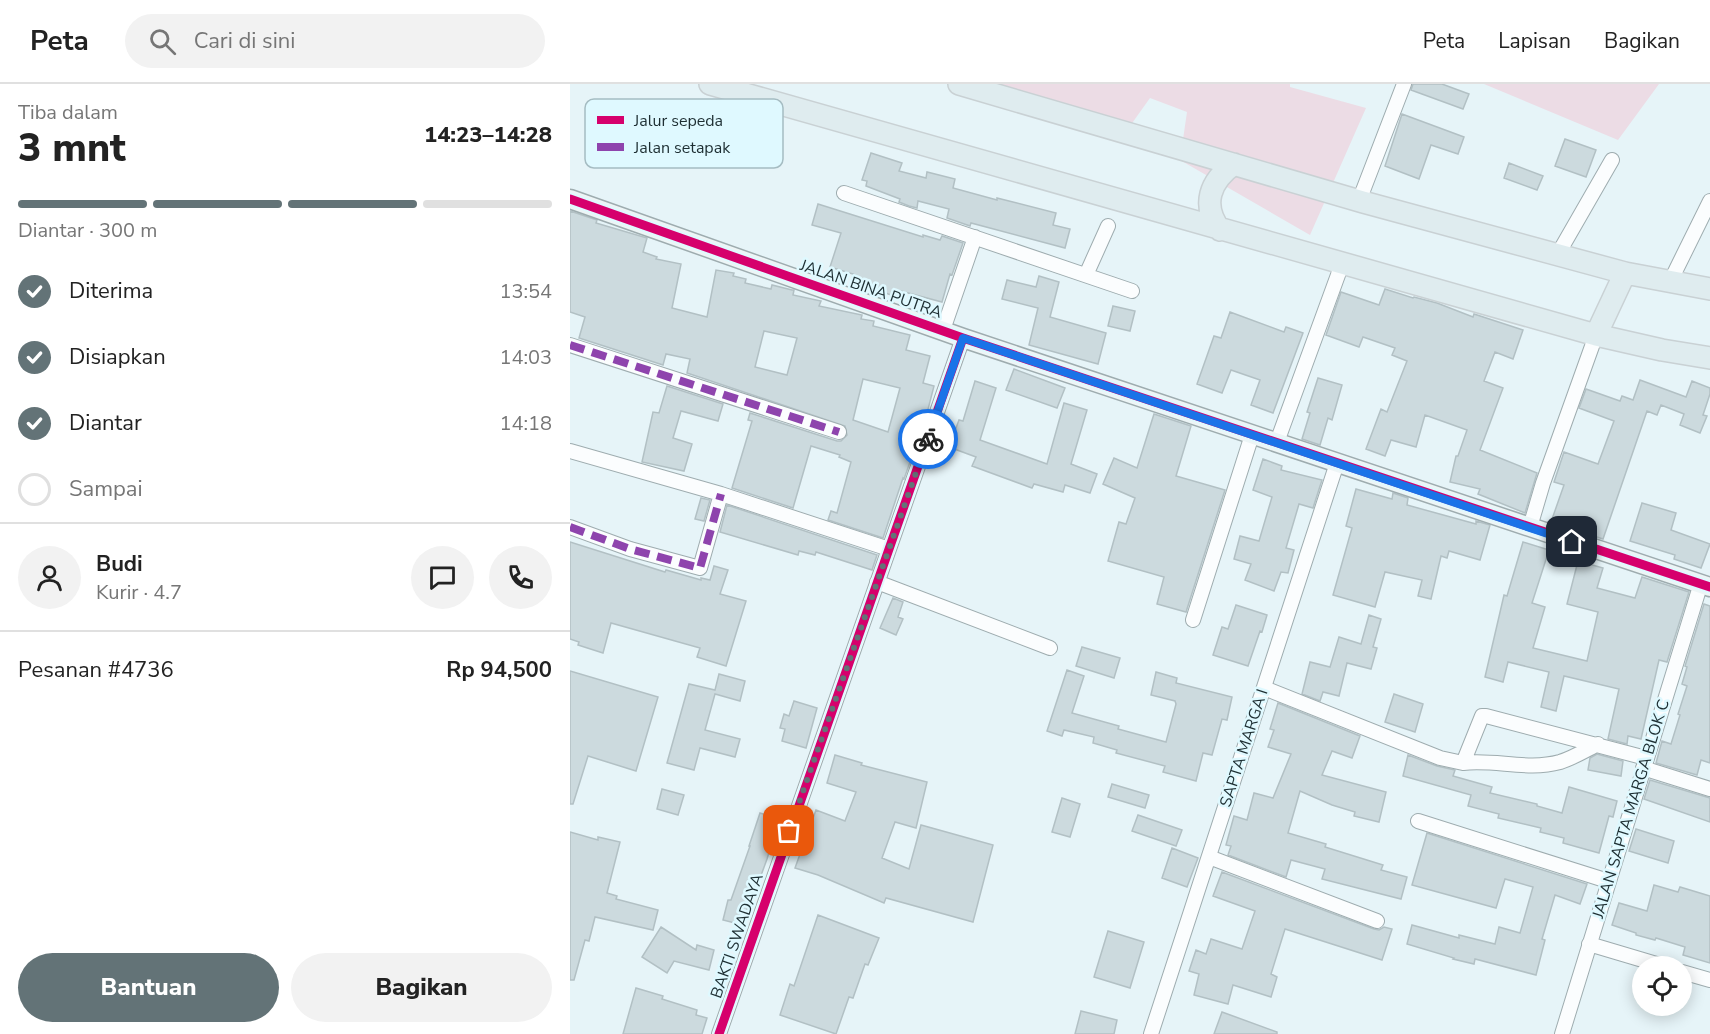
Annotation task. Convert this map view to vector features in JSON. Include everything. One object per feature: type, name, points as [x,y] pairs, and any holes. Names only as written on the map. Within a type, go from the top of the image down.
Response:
[{"type":"main road","points":[[710,84],[762,99]]},
{"type":"main road","points":[[959,84],[1359,201],[1625,273],[1710,289]]},
{"type":"main road","points":[[783,105],[1596,335],[1710,358]]},
{"type":"main road","points":[[1220,230],[1211,214],[1209,204],[1211,192],[1219,176],[1234,164]]},
{"type":"main road","points":[[1596,335],[1625,273]]},
{"type":"street","points":[[1359,201],[1404,84]]},
{"type":"street","points":[[1558,254],[1612,160]]},
{"type":"street","points":[[844,193],[1132,291]]},
{"type":"street","name":"JALAN BINA PUTRA","points":[[570,199],[963,338],[1705,585]]},
{"type":"street","points":[[1670,282],[1710,201]]},
{"type":"street","points":[[1086,275],[1108,226]]},
{"type":"street","points":[[943,330],[975,237]]},
{"type":"street","points":[[1276,442],[1342,264]]},
{"type":"street","points":[[1530,528],[1543,483],[1596,335]]},
{"type":"street","name":"BAKTI SWADAYA","points":[[719,1034],[963,338]]},
{"type":"street","points":[[570,345],[839,432]]},
{"type":"street","points":[[1193,620],[1252,435]]},
{"type":"street","points":[[570,451],[721,494],[889,549]]},
{"type":"street","name":"SAPTA MARGA I","points":[[1151,1034],[1337,463]]},
{"type":"street","points":[[570,527],[630,549],[700,568],[721,494]]},
{"type":"street","points":[[877,582],[1050,648]]},
{"type":"street","name":"JALAN SAPTA MARGA BLOK C","points":[[1562,1034],[1645,763],[1705,585]]},
{"type":"street","points":[[1264,688],[1440,758],[1463,763],[1520,765],[1561,762],[1598,744]]},
{"type":"street","points":[[1463,763],[1482,716],[1486,716],[1598,744],[1710,789]]},
{"type":"street","points":[[1418,821],[1608,881]]},
{"type":"street","points":[[1209,857],[1377,921]]},
{"type":"street","points":[[1589,944],[1632,957]]},
{"type":"street","points":[[1692,975],[1710,980]]},
{"type":"shaded area","points":[[958,84],[1290,84],[1290,87],[1366,108],[1310,235],[1180,160],[1187,112],[1150,98],[1120,140]]},
{"type":"shaded area","points":[[1484,84],[1659,84],[1618,140]]},
{"type":"building","points":[[1413,84],[1442,84],[1469,94],[1463,109],[1411,90]]},
{"type":"building","points":[[1402,114],[1464,137],[1458,154],[1431,145],[1419,179],[1385,166]]},
{"type":"building","points":[[1565,139],[1596,150],[1586,177],[1555,166]]},
{"type":"building","points":[[871,153],[902,163],[899,171],[926,178],[927,172],[955,179],[953,188],[1056,213],[1053,225],[1070,229],[1065,248],[971,223],[970,226],[947,218],[949,209],[918,201],[917,208],[909,206],[899,202],[900,199],[866,186],[867,181],[862,180]]},
{"type":"building","points":[[1509,163],[1543,176],[1537,190],[1504,178]]},
{"type":"building","points":[[818,204],[923,237],[923,235],[940,240],[942,236],[963,243],[952,275],[950,274],[942,302],[893,289],[891,295],[874,289],[875,286],[852,279],[853,274],[830,267],[841,233],[812,225]]},
{"type":"building","points":[[570,211],[597,220],[596,223],[647,238],[643,252],[657,257],[656,259],[681,264],[672,308],[707,317],[716,270],[734,273],[733,276],[746,279],[745,283],[771,289],[772,285],[794,290],[793,295],[821,301],[819,306],[862,315],[861,319],[874,321],[873,326],[910,335],[906,350],[930,356],[923,383],[934,386],[926,417],[883,538],[828,520],[831,511],[837,513],[851,462],[839,457],[840,455],[811,446],[793,508],[732,488],[752,421],[748,420],[750,413],[837,441],[841,441],[847,435],[845,426],[687,373],[690,359],[666,354],[663,365],[579,338],[585,317],[570,312]],"holes":[[[764,331],[797,338],[787,375],[755,367]],[[863,379],[900,388],[888,432],[853,420]]]},
{"type":"building","points":[[1039,276],[1059,282],[1050,317],[1106,333],[1098,364],[1029,345],[1038,308],[1002,299],[1007,280],[1036,287]]},
{"type":"building","points":[[1385,289],[1523,330],[1513,359],[1495,352],[1484,381],[1503,388],[1480,450],[1537,473],[1525,513],[1478,494],[1480,489],[1450,482],[1456,456],[1458,456],[1467,430],[1425,415],[1416,447],[1391,440],[1385,456],[1366,449],[1381,409],[1387,412],[1407,361],[1392,355],[1395,348],[1363,337],[1359,347],[1326,335],[1341,292],[1379,305]]},
{"type":"building","points":[[1113,306],[1135,311],[1130,331],[1108,326]]},
{"type":"building","points":[[1230,312],[1284,332],[1286,327],[1303,333],[1273,413],[1251,405],[1260,380],[1231,370],[1222,393],[1197,384],[1214,336],[1221,338]]},
{"type":"building","points":[[1014,369],[1065,388],[1057,408],[1006,390]]},
{"type":"building","points":[[1318,378],[1342,385],[1332,420],[1328,418],[1320,445],[1302,439],[1310,413],[1307,412]]},
{"type":"building","points":[[1640,380],[1686,397],[1692,381],[1710,388],[1703,415],[1707,416],[1700,433],[1680,425],[1684,414],[1661,405],[1657,415],[1647,411],[1603,539],[1551,522],[1564,485],[1554,482],[1564,452],[1598,464],[1614,421],[1579,408],[1586,389],[1620,401],[1622,396],[1633,400]]},
{"type":"building","points":[[975,381],[996,388],[980,440],[1047,464],[1064,403],[1087,410],[1071,464],[1097,474],[1090,493],[1065,485],[1063,492],[1034,484],[1032,488],[972,466],[976,457],[949,447],[959,420],[963,421]]},
{"type":"building","points":[[667,386],[723,404],[718,421],[681,411],[673,438],[692,444],[684,471],[642,462],[653,412],[659,413]]},
{"type":"building","points":[[1154,414],[1191,426],[1176,476],[1225,490],[1186,612],[1157,604],[1164,577],[1108,561],[1119,522],[1126,524],[1135,498],[1103,484],[1114,458],[1137,468]]},
{"type":"building","points":[[1263,459],[1282,466],[1281,470],[1322,480],[1313,508],[1299,504],[1286,548],[1294,550],[1288,573],[1281,572],[1274,591],[1245,580],[1251,564],[1234,559],[1240,536],[1259,541],[1272,497],[1253,490]]},
{"type":"building","points":[[1356,489],[1392,499],[1393,493],[1408,498],[1407,505],[1476,524],[1476,521],[1490,525],[1480,560],[1449,551],[1447,558],[1441,556],[1431,599],[1418,596],[1422,580],[1385,572],[1375,607],[1333,595],[1352,528],[1346,526]]},
{"type":"building","points":[[701,498],[710,500],[704,521],[695,519]]},
{"type":"building","points":[[1642,503],[1676,513],[1671,530],[1710,544],[1701,568],[1674,559],[1675,555],[1630,541]]},
{"type":"building","points":[[727,505],[877,555],[872,570],[816,552],[815,555],[799,551],[798,555],[720,532]]},
{"type":"building","points":[[570,542],[665,572],[666,570],[701,580],[701,578],[710,580],[714,566],[728,570],[720,594],[746,601],[726,666],[697,657],[700,648],[611,623],[603,653],[578,645],[579,642],[570,639]]},
{"type":"building","points":[[1523,542],[1549,550],[1532,603],[1545,607],[1533,648],[1587,661],[1598,612],[1567,604],[1578,561],[1603,568],[1597,588],[1635,598],[1642,577],[1689,592],[1667,662],[1659,660],[1641,739],[1628,736],[1627,744],[1608,739],[1619,689],[1564,676],[1556,711],[1541,707],[1549,672],[1508,662],[1503,682],[1485,677],[1504,595],[1507,596]]},
{"type":"building","points":[[893,598],[903,602],[898,617],[903,619],[896,635],[880,628]]},
{"type":"building","points":[[1704,604],[1710,606],[1710,763],[1701,760],[1697,775],[1656,763],[1662,741],[1671,744],[1680,715],[1678,714],[1687,686],[1682,684],[1687,667],[1685,666]]},
{"type":"building","points":[[1236,605],[1267,615],[1248,666],[1213,655],[1222,627],[1228,629]]},
{"type":"building","points":[[1369,615],[1381,619],[1373,647],[1377,648],[1371,669],[1347,663],[1339,696],[1323,692],[1320,701],[1302,694],[1310,662],[1330,667],[1339,637],[1361,644]]},
{"type":"building","points":[[1082,647],[1120,658],[1114,678],[1076,666]]},
{"type":"building","points":[[1067,670],[1084,676],[1072,713],[1166,742],[1176,704],[1175,701],[1151,695],[1156,672],[1177,678],[1176,683],[1232,697],[1227,720],[1222,719],[1212,755],[1203,753],[1196,781],[1163,772],[1165,766],[1116,753],[1117,750],[1093,743],[1094,737],[1064,730],[1062,736],[1047,731]]},
{"type":"building","points":[[570,671],[658,697],[636,771],[588,756],[573,804],[570,804]]},
{"type":"building","points":[[719,674],[745,681],[740,701],[715,694],[705,730],[740,739],[735,757],[700,748],[694,770],[667,763],[689,684],[715,690]]},
{"type":"building","points":[[1394,694],[1423,704],[1415,732],[1385,722]]},
{"type":"building","points":[[794,701],[817,708],[806,748],[782,741],[785,729],[780,728],[784,714],[789,716]]},
{"type":"building","points":[[1278,703],[1360,736],[1352,758],[1332,751],[1322,775],[1386,792],[1379,822],[1354,816],[1355,812],[1300,791],[1288,833],[1383,865],[1381,870],[1407,877],[1401,899],[1322,879],[1325,869],[1291,860],[1286,877],[1228,855],[1231,846],[1226,845],[1234,816],[1247,820],[1254,793],[1273,798],[1291,754],[1268,747],[1274,730],[1270,729]]},
{"type":"building","points":[[1597,754],[1623,761],[1621,776],[1588,770],[1590,758]]},
{"type":"building","points":[[835,755],[862,763],[861,765],[927,782],[916,828],[895,822],[882,858],[909,869],[921,825],[993,845],[973,922],[886,898],[884,903],[818,875],[795,868],[816,810],[845,821],[856,792],[827,783]]},
{"type":"building","points":[[1408,755],[1455,770],[1453,776],[1492,787],[1490,793],[1537,804],[1537,806],[1562,813],[1569,787],[1617,801],[1613,817],[1609,816],[1599,853],[1563,843],[1564,838],[1540,832],[1541,828],[1498,818],[1499,814],[1468,806],[1471,795],[1403,776]]},
{"type":"building","points":[[1650,780],[1710,798],[1710,822],[1644,799]]},
{"type":"building","points":[[1112,784],[1149,795],[1145,808],[1108,797]]},
{"type":"building","points":[[662,789],[684,795],[678,815],[657,809]]},
{"type":"building","points":[[1062,798],[1080,804],[1070,837],[1052,832]]},
{"type":"building","points":[[760,813],[779,819],[743,925],[723,920],[728,900],[731,900]]},
{"type":"building","points":[[1138,815],[1182,830],[1176,846],[1132,831]]},
{"type":"building","points":[[1636,829],[1674,841],[1668,863],[1629,851]]},
{"type":"building","points":[[570,832],[598,840],[598,837],[620,842],[607,893],[617,896],[616,899],[658,910],[653,930],[595,917],[589,941],[585,940],[574,980],[570,980]]},
{"type":"building","points":[[1427,833],[1587,884],[1580,904],[1555,895],[1542,939],[1545,940],[1536,975],[1475,959],[1474,964],[1453,959],[1407,944],[1412,925],[1459,938],[1459,935],[1495,944],[1499,927],[1520,933],[1533,887],[1505,879],[1496,908],[1412,885]]},
{"type":"building","points":[[1172,848],[1198,858],[1187,887],[1162,878]]},
{"type":"building","points":[[1222,872],[1374,929],[1379,930],[1384,927],[1392,929],[1382,960],[1285,929],[1271,974],[1277,977],[1271,997],[1233,985],[1228,1004],[1194,995],[1199,974],[1189,971],[1196,950],[1206,954],[1211,939],[1242,949],[1255,911],[1213,896]]},
{"type":"building","points":[[1654,885],[1678,892],[1680,887],[1710,896],[1710,963],[1683,955],[1685,947],[1656,938],[1655,940],[1636,935],[1636,933],[1612,925],[1619,903],[1647,911]]},
{"type":"building","points":[[818,915],[879,938],[868,965],[865,964],[853,998],[849,997],[836,1034],[780,1015],[790,984],[794,986]]},
{"type":"building","points":[[661,927],[696,950],[697,945],[714,950],[709,970],[674,961],[667,973],[642,957]]},
{"type":"building","points":[[1108,931],[1144,942],[1130,988],[1094,977]]},
{"type":"building","points":[[636,988],[697,1010],[696,1015],[707,1018],[702,1034],[623,1034]]},
{"type":"building","points":[[1081,1011],[1117,1020],[1114,1034],[1075,1034]]},
{"type":"building","points":[[1222,1012],[1277,1032],[1277,1034],[1214,1034]]},
{"type":"marked path","points":[[570,345],[839,432]]},
{"type":"marked path","points":[[570,527],[630,549],[700,568],[721,494]]},
{"type":"cycle path","points":[[570,199],[963,338],[1710,587]]},
{"type":"cycle path","points":[[719,1034],[963,338]]},
{"type":"way so far","points":[[789,831],[928,439]]},
{"type":"route","points":[[928,439],[963,338],[1572,542]]}]
